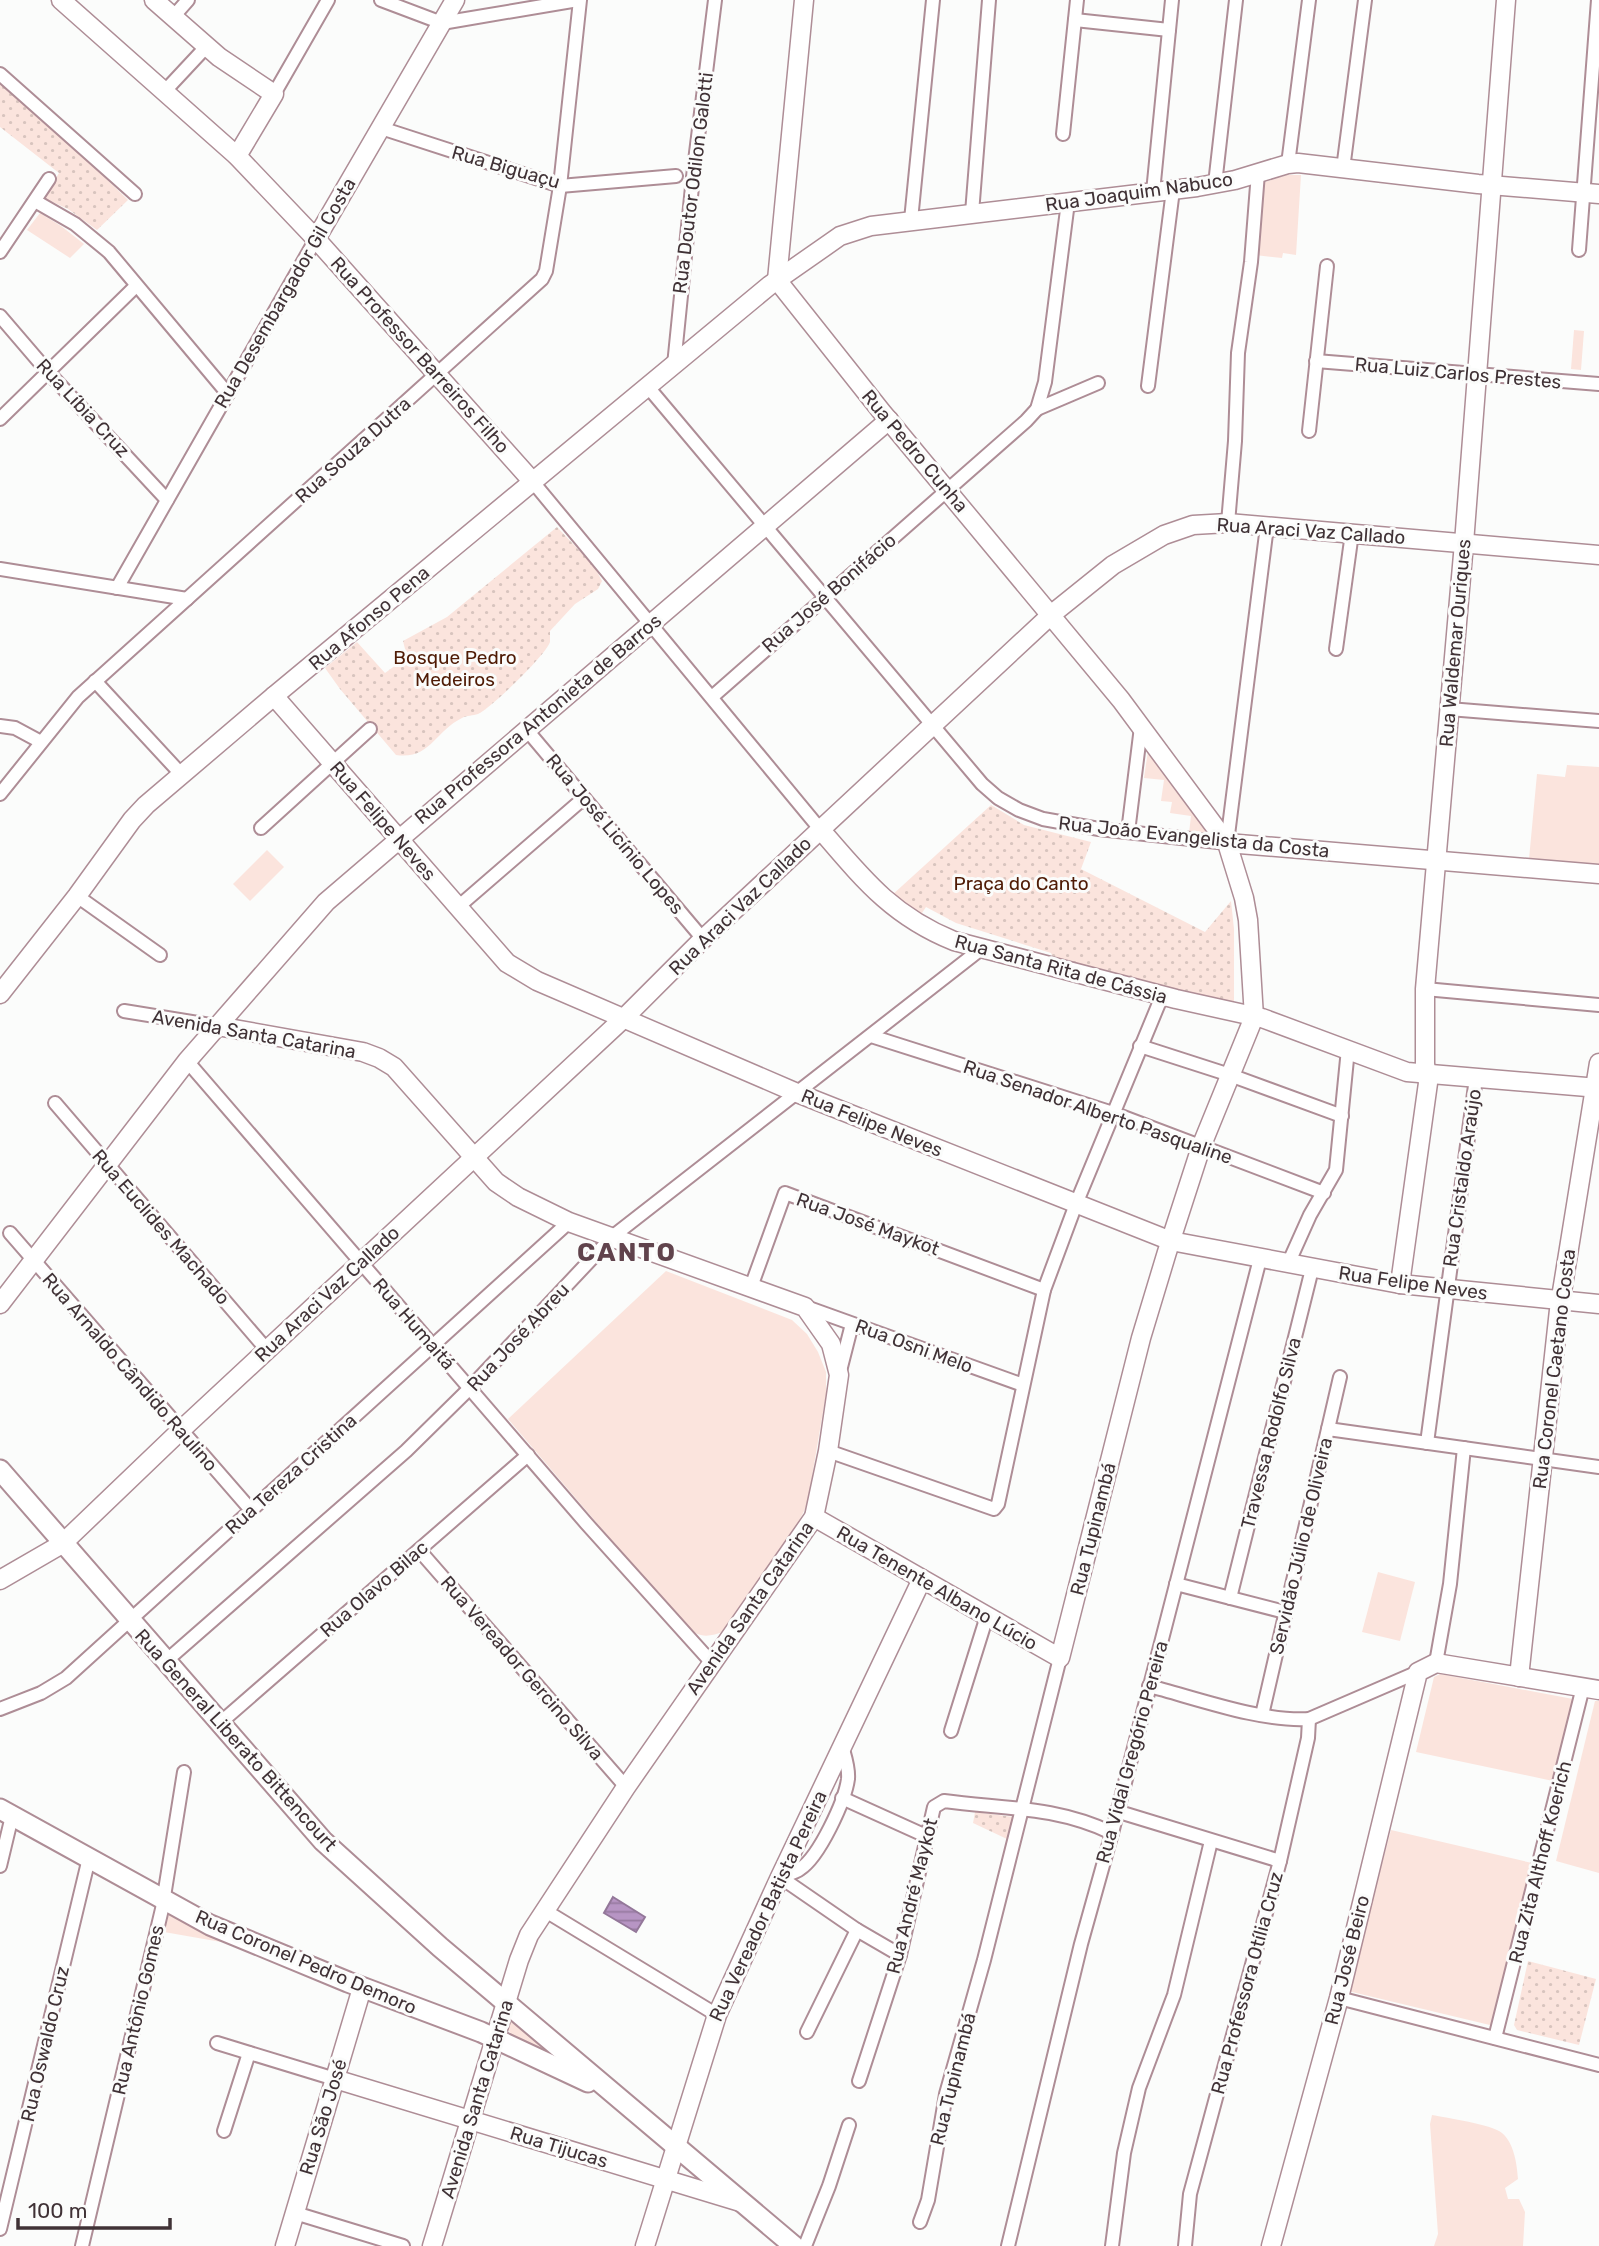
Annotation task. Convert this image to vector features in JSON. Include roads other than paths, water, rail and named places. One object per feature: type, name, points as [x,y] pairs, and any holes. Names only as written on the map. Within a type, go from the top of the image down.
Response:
[{"type":"main road","name":"Rua General Liberato Bittencourt","points":[[0,1470],[323,1841],[440,1947],[620,2100]]},
{"type":"main road","name":"Rua Coronel Pedro Demoro","points":[[6,1812],[230,1934],[495,2038],[620,2100]]},
{"type":"main road","points":[[620,2100],[794,2246]]},
{"type":"street","name":"Rua Professor Barreiros Filho","points":[[61,0],[237,156],[316,239],[533,482]]},
{"type":"street","points":[[154,0],[206,47],[274,94]]},
{"type":"street","points":[[173,17],[188,0]]},
{"type":"street","points":[[237,156],[328,0]]},
{"type":"street","points":[[381,0],[442,23],[579,0]]},
{"type":"street","name":"Rua Desembargador Gil Costa","points":[[117,588],[456,0]]},
{"type":"street","name":"Rua Souza Dutra","points":[[0,794],[65,712],[95,681],[542,279],[546,271],[559,186],[579,0]]},
{"type":"street","name":"Rua Doutor Odilon Galotti","points":[[674,365],[693,177],[715,0]]},
{"type":"street","points":[[777,280],[804,0]]},
{"type":"street","points":[[911,220],[933,0]]},
{"type":"street","points":[[972,213],[989,0]]},
{"type":"street","points":[[1063,134],[1077,0]]},
{"type":"street","points":[[1153,192],[1172,0]]},
{"type":"street","points":[[1215,184],[1236,0]]},
{"type":"street","points":[[1288,163],[1309,0]]},
{"type":"street","points":[[1343,169],[1365,0]]},
{"type":"street","name":"Rua Waldemar Ouriques","points":[[1400,1284],[1428,1083],[1425,1073],[1425,989],[1464,543],[1506,0]]},
{"type":"street","points":[[1579,250],[1592,194],[1598,0]]},
{"type":"street","points":[[1074,20],[1169,30]]},
{"type":"street","points":[[164,92],[206,47]]},
{"type":"street","points":[[0,74],[135,194]]},
{"type":"street","name":"Rua Biguaçu","points":[[381,128],[559,186],[676,176]]},
{"type":"street","name":"Rua Joaquim Nabuco","points":[[777,280],[840,236],[856,229],[1215,184],[1288,163],[1592,194]]},
{"type":"street","points":[[1228,523],[1235,441],[1238,353],[1251,262],[1258,173]]},
{"type":"street","points":[[0,252],[49,179]]},
{"type":"street","points":[[1148,386],[1173,190]]},
{"type":"street","points":[[34,201],[95,238],[228,394]]},
{"type":"street","points":[[1037,409],[1045,382],[1068,202]]},
{"type":"street","points":[[1309,431],[1327,266]]},
{"type":"street","name":"Rua Afonso Pena","points":[[0,994],[78,896],[132,820],[181,774],[777,280]]},
{"type":"street","name":"Rua Pedro Cunha","points":[[777,280],[889,420],[1052,614],[1141,727],[1227,844]]},
{"type":"street","points":[[0,419],[136,286]]},
{"type":"street","name":"Rua Líbia Cruz","points":[[0,316],[167,500]]},
{"type":"street","name":"Rua Luiz Carlos Prestes","points":[[1317,361],[1599,384]]},
{"type":"street","points":[[1037,409],[1098,383]]},
{"type":"street","name":"Rua João Evangelista da Costa","points":[[648,387],[982,784],[998,798],[1019,810],[1066,824],[1227,844],[1599,874]]},
{"type":"street","name":"Rua José Bonifácio","points":[[712,697],[1037,409]]},
{"type":"street","name":"Rua Professora Antonieta de Barros","points":[[0,1304],[187,1061],[310,919],[398,838],[889,420]]},
{"type":"street","name":"Rua Santa Rita de Cássia","points":[[533,482],[860,876],[899,912],[936,934],[981,949],[1254,1017],[1348,1049],[1395,1069],[1597,1088]]},
{"type":"street","name":"Rua Araci Vaz Callado","points":[[0,1580],[62,1544],[624,1018],[703,939],[931,725],[1052,614],[1114,565],[1164,535],[1193,525],[1228,523],[1599,555]]},
{"type":"street","points":[[1227,844],[1267,526]]},
{"type":"street","points":[[1336,649],[1352,533]]},
{"type":"street","points":[[0,569],[187,599]]},
{"type":"street","points":[[95,681],[181,774]]},
{"type":"street","name":"Rua Felipe Neves","points":[[274,696],[507,963],[520,973],[797,1093],[1171,1241],[1400,1284],[1599,1304]]},
{"type":"street","points":[[1449,709],[1599,721]]},
{"type":"street","points":[[0,726],[15,728],[41,742]]},
{"type":"street","points":[[1128,832],[1141,727]]},
{"type":"street","points":[[261,828],[370,729]]},
{"type":"street","name":"Rua José Licínio Lopes","points":[[526,729],[703,939]]},
{"type":"street","points":[[458,907],[584,798]]},
{"type":"street","name":"Rua Tupinambá","points":[[920,2222],[928,2200],[946,2094],[984,1960],[1141,1338],[1201,1147],[1254,1017],[1248,920],[1227,844]]},
{"type":"street","points":[[78,896],[160,954]]},
{"type":"street","name":"Rua José Abreu","points":[[166,1661],[379,1476],[470,1388],[612,1237],[981,949]]},
{"type":"street","points":[[1425,989],[1599,1005]]},
{"type":"street","points":[[828,1451],[994,1508],[998,1504],[1044,1290],[1076,1204],[1162,996]]},
{"type":"street","name":"Avenida Santa Catarina","points":[[124,1011],[363,1052],[379,1058],[394,1067],[473,1157],[507,1191],[569,1222],[805,1307],[831,1344],[839,1375],[828,1451],[814,1517],[626,1787],[544,1910],[524,1946],[432,2246]]},
{"type":"street","name":"Rua Senador Alberto Pasqualine","points":[[871,1036],[1113,1113],[1324,1193]]},
{"type":"street","points":[[1140,1046],[1342,1116]]},
{"type":"street","points":[[1288,1264],[1310,1215],[1336,1170],[1348,1049]]},
{"type":"street","name":"Rua Humaitá","points":[[187,1061],[586,1523],[712,1663]]},
{"type":"street","name":"Rua Coronel Caetano Costa","points":[[1519,1677],[1561,1300],[1599,1063]]},
{"type":"street","name":"Rua Cristaldo Araújo","points":[[1427,1443],[1476,1078]]},
{"type":"street","name":"Rua Euclides Machado","points":[[55,1103],[267,1350]]},
{"type":"street","name":"Rua José Maykot","points":[[751,1287],[785,1194],[1044,1290]]},
{"type":"street","name":"Rua Tereza Cristina","points":[[0,1709],[55,1686],[569,1222]]},
{"type":"street","name":"Rua Arnaldo Cândido Raulino","points":[[10,1233],[251,1510]]},
{"type":"street","name":"Rua Vidal Gregório Pereira","points":[[1008,2246],[1081,1944],[1260,1259]]},
{"type":"street","name":"Travessa Rodolfo Silva","points":[[1230,1598],[1312,1269]]},
{"type":"street","name":"Rua Osni Melo","points":[[805,1307],[1023,1385]]},
{"type":"street","points":[[839,1375],[852,1324]]},
{"type":"street","name":"Servidão Júlio de Oliveira","points":[[1262,1715],[1340,1377]]},
{"type":"street","points":[[1328,1429],[1599,1467]]},
{"type":"street","points":[[1436,1663],[1450,1584],[1464,1448]]},
{"type":"street","name":"Rua Olavo Bilac","points":[[220,1723],[527,1455]]},
{"type":"street","name":"Rua Tenente Albano Lúcio","points":[[814,1517],[1060,1658]]},
{"type":"street","name":"Rua Vereador Gercino Silva","points":[[419,1550],[626,1787]]},
{"type":"street","name":"Rua Vereador Batista Pereira","points":[[645,2246],[717,2015],[922,1579]]},
{"type":"street","points":[[1176,1584],[1285,1612]]},
{"type":"street","points":[[951,1731],[987,1616]]},
{"type":"street","points":[[1149,1685],[1262,1715],[1294,1719],[1309,1719],[1436,1663],[1591,1688]]},
{"type":"street","name":"Rua José Beiro","points":[[1271,2246],[1339,1998],[1418,1672]]},
{"type":"street","name":"Rua Zita Althoff Koerich","points":[[1495,2038],[1591,1688]]},
{"type":"street","name":"Rua Professora Otília Cruz","points":[[1185,2246],[1190,2194],[1280,1861],[1308,1738],[1309,1719]]},
{"type":"street","points":[[780,1877],[800,1870],[813,1856],[842,1798],[848,1778],[842,1746]]},
{"type":"street","name":"Rua Antônio Gomes","points":[[82,2246],[164,1900],[184,1772]]},
{"type":"street","points":[[842,1798],[926,1836]]},
{"type":"street","name":"Rua André Maykot","points":[[859,2081],[900,1955],[934,1807],[944,1801],[1021,1808],[1061,1815],[1112,1832]]},
{"type":"street","points":[[1116,1811],[1280,1861]]},
{"type":"street","points":[[0,1866],[6,1812]]},
{"type":"street","points":[[1112,2246],[1124,2153],[1139,2088],[1174,1994],[1211,1841]]},
{"type":"street","name":"Rua Oswaldo Cruz","points":[[0,2229],[89,1858]]},
{"type":"street","points":[[780,1877],[857,1930],[900,1955]]},
{"type":"street","points":[[544,1910],[717,2015]]},
{"type":"street","points":[[807,2032],[857,1930]]},
{"type":"street","name":"Rua São José","points":[[285,2246],[362,1988]]},
{"type":"street","points":[[1339,1998],[1599,2065]]},
{"type":"street","name":"Rua Tijucas","points":[[217,2043],[740,2202]]},
{"type":"street","points":[[224,2131],[249,2053]]},
{"type":"street","points":[[805,2246],[849,2125]]},
{"type":"street","points":[[295,2213],[403,2246]]},
{"type":"district","name":"CANTO","points":[[627,1252]]},
{"type":"park label","name":"Bosque Pedro Medeiros","points":[[455,668]]},
{"type":"park label","name":"Praça do Canto","points":[[1021,883]]}]
